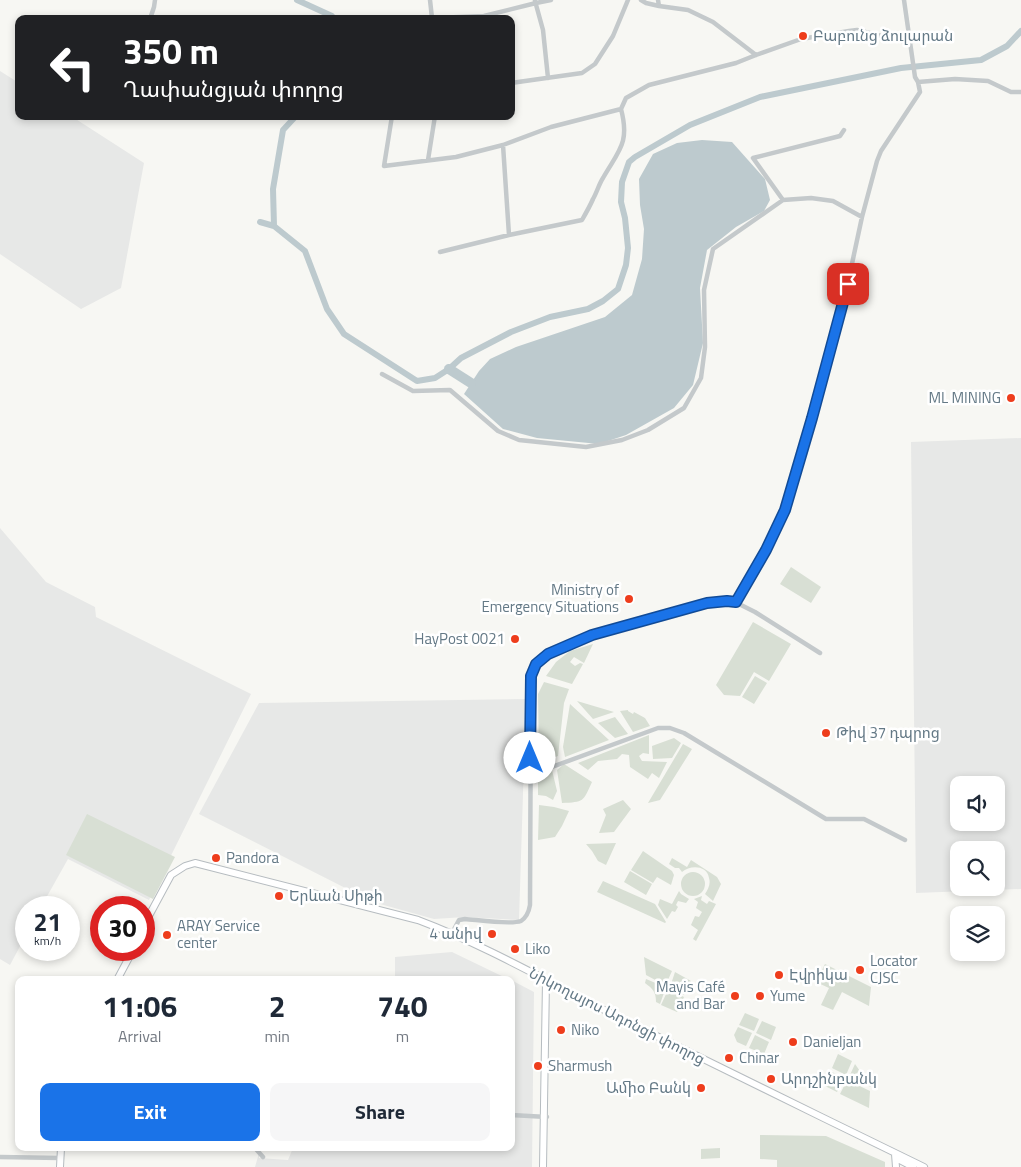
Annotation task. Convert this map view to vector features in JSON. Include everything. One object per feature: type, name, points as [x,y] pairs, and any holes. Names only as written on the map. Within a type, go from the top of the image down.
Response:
[{"type":"street","points":[[151,15],[156,0]]},
{"type":"street","points":[[430,0],[432,15]]},
{"type":"street","points":[[487,15],[535,1],[551,0]]},
{"type":"street","points":[[515,82],[582,73],[595,64],[613,36],[628,0]]},
{"type":"street","points":[[641,0],[659,6],[688,10],[713,22],[756,55]]},
{"type":"street","points":[[658,0],[659,6]]},
{"type":"street","points":[[736,602],[766,550],[785,510],[842,310],[862,217],[877,161],[881,151],[920,92],[915,76],[904,0]]},
{"type":"street","points":[[535,1],[543,30],[548,78]]},
{"type":"street","points":[[440,252],[582,220],[602,179],[622,146],[624,133],[621,108],[626,98],[649,85],[736,63],[801,40],[849,31],[857,30],[910,43]]},
{"type":"street","points":[[918,82],[955,79],[988,81],[1011,92],[1021,92]]},
{"type":"street","points":[[391,120],[384,166],[456,157],[503,145],[551,127],[621,108]]},
{"type":"street","points":[[428,160],[434,120]]},
{"type":"street","points":[[783,200],[753,158],[840,136],[844,130]]},
{"type":"street","points":[[503,145],[509,235]]},
{"type":"street","points":[[382,374],[413,391],[450,390],[498,432],[520,440],[586,447],[622,440],[648,430],[684,408],[701,378],[705,347],[704,290],[713,249],[783,200],[811,198],[833,202],[862,217]]},
{"type":"street","points":[[451,935],[459,920],[514,923],[522,920],[528,914],[530,905],[531,676],[536,664],[548,654],[592,635],[707,603],[727,601],[736,602],[755,612],[820,653]]},
{"type":"street","points":[[530,775],[658,728],[670,728],[684,733],[826,819],[864,819],[905,840]]},
{"type":"street","name":"Նիկողայոս Ադոնցի փողոց","points":[[186,867],[198,866],[264,882],[416,922],[451,935],[913,1167]]},
{"type":"street","points":[[155,905],[171,875],[186,867]]},
{"type":"street","points":[[155,911],[173,879],[186,867]]},
{"type":"street","points":[[117,976],[125,961]]},
{"type":"street","points":[[543,1167],[548,983]]},
{"type":"street","points":[[515,1115],[545,1116]]},
{"type":"street","points":[[545,1116],[547,1167]]},
{"type":"street","points":[[58,1167],[59,1151]]},
{"type":"street","points":[[258,1151],[263,1157]]},
{"type":"street","points":[[0,1157],[59,1158]]},
{"type":"street","points":[[896,1167],[899,1159]]},
{"type":"street","name":"Նիկողայոս Ադոնցի փողոց","points":[[899,1159],[924,1167]]},
{"type":"shaded area","points":[[0,71],[15,80],[15,120],[77,120],[144,163],[121,288],[81,309],[0,254]]},
{"type":"shaded area","points":[[702,140],[732,142],[765,179],[770,200],[764,211],[736,227],[707,250],[700,288],[703,343],[693,385],[674,408],[626,435],[599,444],[537,438],[503,429],[464,394],[479,371],[490,359],[516,347],[605,317],[632,295],[642,259],[644,229],[640,205],[639,179],[653,154],[677,143]]},
{"type":"shaded area","points":[[1021,438],[1021,889],[1005,890],[1005,841],[950,841],[950,892],[916,893],[911,442]]},
{"type":"shaded area","points":[[0,528],[46,582],[95,607],[96,617],[251,694],[151,896],[141,896],[68,859],[47,896],[15,896],[15,956],[10,965],[0,959]]},
{"type":"shaded area","points":[[791,567],[821,587],[811,603],[780,584]]},
{"type":"shaded area","points":[[753,622],[791,644],[769,681],[754,672],[740,696],[724,695],[716,685]]},
{"type":"shaded area","points":[[593,644],[584,663],[574,657],[570,662],[575,666],[580,663],[583,664],[572,684],[546,676],[556,662],[570,651]]},
{"type":"shaded area","points":[[755,676],[767,683],[754,704],[742,697]]},
{"type":"shaded area","points":[[544,682],[569,689],[564,703],[558,756],[539,763],[538,694]]},
{"type":"shaded area","points":[[526,699],[519,920],[465,917],[434,919],[373,902],[199,814],[259,703]]},
{"type":"shaded area","points":[[577,701],[614,712],[593,719]]},
{"type":"shaded area","points":[[570,704],[609,740],[565,757],[563,747]]},
{"type":"shaded area","points":[[628,710],[645,718],[650,726],[633,732],[620,711]]},
{"type":"shaded area","points":[[615,717],[628,734],[615,738],[598,723]]},
{"type":"shaded area","points":[[649,735],[649,754],[643,753],[639,756],[642,761],[667,762],[659,778],[652,773],[648,779],[630,767],[629,755],[622,754],[617,759],[598,761],[588,770],[578,763]]},
{"type":"shaded area","points":[[674,738],[681,743],[672,758],[653,759],[652,746]]},
{"type":"shaded area","points":[[683,744],[692,749],[660,800],[648,803]]},
{"type":"shaded area","points":[[564,764],[592,782],[582,800],[562,803],[557,770]]},
{"type":"shaded area","points":[[552,770],[557,791],[553,800],[546,796],[538,795],[538,776]]},
{"type":"shaded area","points":[[623,800],[631,809],[614,832],[599,833],[606,815],[603,809]]},
{"type":"shaded area","points":[[539,805],[569,811],[555,837],[538,840]]},
{"type":"shaded area","points":[[87,814],[175,857],[155,896],[147,896],[66,855]]},
{"type":"shaded area","points":[[616,843],[606,865],[598,861],[586,844]]},
{"type":"shaded area","points":[[643,851],[672,871],[674,875],[671,885],[657,877],[653,883],[631,870]]},
{"type":"shaded area","points":[[672,858],[687,867],[691,860],[717,877],[721,884],[713,901],[705,894],[710,882],[708,874],[702,869],[694,867],[682,872],[679,868],[669,864]]},
{"type":"shaded area","points":[[630,871],[652,884],[646,895],[624,882]]},
{"type":"shaded area","points":[[693,872],[702,875],[705,884],[702,893],[693,896],[684,893],[681,884],[684,875]]},
{"type":"shaded area","points":[[603,881],[655,904],[666,922],[597,892]]},
{"type":"shaded area","points":[[679,891],[689,899],[686,903],[678,901],[676,905],[678,907],[675,912],[672,911],[667,919],[658,905],[660,899],[672,904]]},
{"type":"shaded area","points":[[702,896],[701,900],[707,904],[709,901],[716,904],[696,941],[693,939],[698,930],[691,925],[695,916],[699,917],[702,912],[696,908],[698,902],[694,899]]},
{"type":"shaded area","points":[[452,952],[502,976],[395,976],[395,957]]},
{"type":"shaded area","points":[[644,957],[672,971],[667,982],[659,982],[646,975]]},
{"type":"shaded area","points":[[825,964],[871,987],[869,1006],[842,992],[833,1010],[821,1005],[829,988],[816,982]]},
{"type":"shaded area","points":[[675,972],[691,981],[684,995],[672,989]]},
{"type":"shaded area","points":[[646,979],[658,984],[660,988],[665,990],[660,1004],[656,1002],[654,991],[645,983]]},
{"type":"shaded area","points":[[515,982],[534,992],[532,1167],[255,1167],[259,1153],[259,1158],[288,1160],[292,1151],[515,1151]]},
{"type":"shaded area","points":[[671,991],[684,997],[677,1012],[661,1005],[667,992]]},
{"type":"shaded area","points":[[745,1013],[759,1019],[754,1031],[739,1025]]},
{"type":"shaded area","points":[[762,1021],[776,1027],[771,1040],[756,1033]]},
{"type":"shaded area","points":[[738,1027],[752,1033],[746,1046],[737,1042],[734,1035]]},
{"type":"shaded area","points":[[755,1035],[769,1042],[764,1054],[749,1048]]},
{"type":"shaded area","points":[[838,1054],[852,1061],[846,1075],[832,1068]]},
{"type":"shaded area","points":[[855,1064],[871,1087],[849,1077]]},
{"type":"shaded area","points":[[830,1071],[844,1078],[837,1092],[823,1085]]},
{"type":"shaded area","points":[[847,1080],[870,1091],[869,1108],[840,1094]]},
{"type":"shaded area","points":[[760,1135],[826,1136],[885,1162],[885,1167],[777,1167],[777,1160],[760,1159]]},
{"type":"shaded area","points":[[720,1148],[720,1158],[701,1159],[701,1149]]},
{"type":"waterway","points":[[297,0],[330,15]]},
{"type":"waterway","points":[[260,222],[274,226],[305,251],[327,309],[344,334],[417,381],[435,378],[461,358],[511,332],[550,317],[588,309],[603,301],[618,289],[626,265],[628,248],[625,218],[621,202],[622,182],[629,162],[635,157],[690,125],[760,97],[901,68],[981,60],[1007,46],[1021,31]]},
{"type":"waterway","points":[[274,226],[273,189],[283,130],[292,120]]},
{"type":"waterway","points":[[449,369],[471,383]]},
{"type":"place","name":"Բաբունց ձուլարան","points":[[803,36]]},
{"type":"place","name":"ML MINING","points":[[1011,398]]},
{"type":"place","name":"Ministry of Emergency Situations","points":[[629,599]]},
{"type":"place","name":"HayPost 0021","points":[[515,639]]},
{"type":"place","name":"Թիվ 37 դպրոց","points":[[826,733]]},
{"type":"place","name":"Pandora","points":[[216,858]]},
{"type":"place","name":"Երևան Սիթի","points":[[279,896]]},
{"type":"place","name":"4 անիվ","points":[[492,934]]},
{"type":"place","name":"ARAY Service center","points":[[167,935]]},
{"type":"place","name":"Liko","points":[[515,949]]},
{"type":"place","name":"Locator CJSC","points":[[860,970]]},
{"type":"place","name":"Էվրիկա","points":[[779,975]]},
{"type":"place","name":"Mayis Café and Bar","points":[[735,996]]},
{"type":"place","name":"Yume","points":[[760,996]]},
{"type":"place","name":"Niko","points":[[561,1030]]},
{"type":"place","name":"Danieljan","points":[[793,1042]]},
{"type":"place","name":"Chinar","points":[[729,1058]]},
{"type":"place","name":"Sharmush","points":[[538,1066]]},
{"type":"place","name":"Արդշինբանկ","points":[[771,1079]]},
{"type":"place","name":"Ամիօ Բանկ","points":[[701,1088]]},
{"type":"route","points":[[530,758],[531,676],[536,664],[548,654],[592,635],[707,603],[716,601],[736,602],[766,550],[785,510],[848,284]]}]
